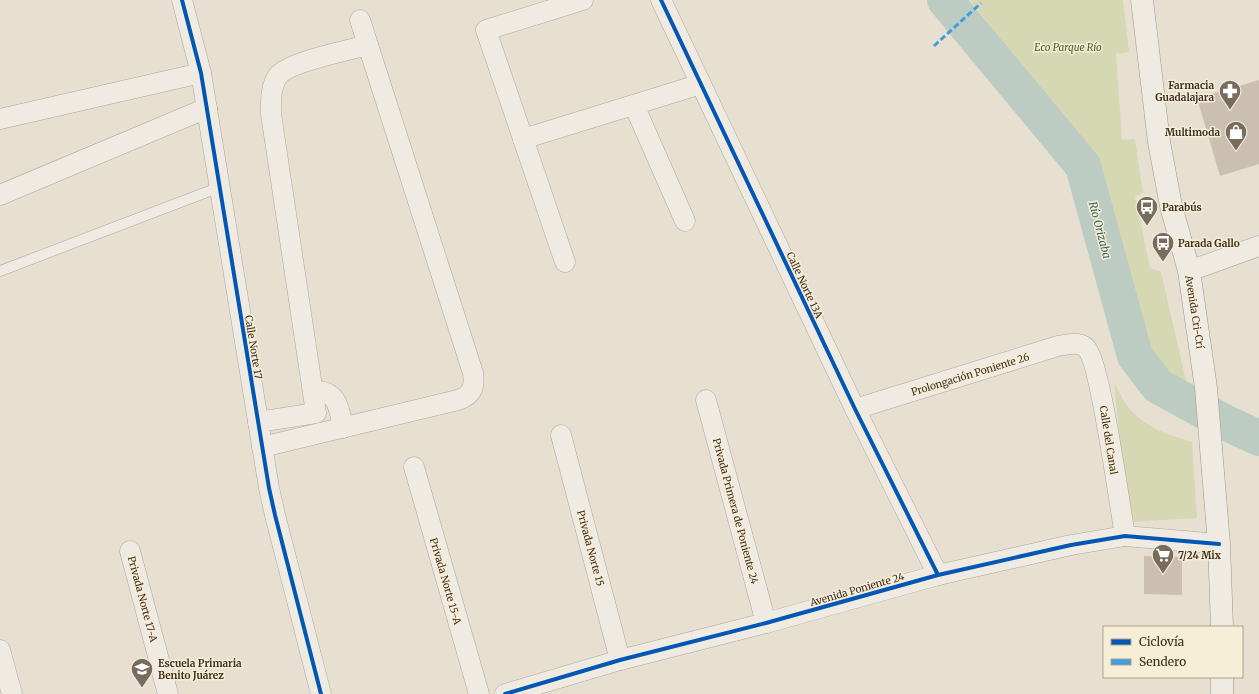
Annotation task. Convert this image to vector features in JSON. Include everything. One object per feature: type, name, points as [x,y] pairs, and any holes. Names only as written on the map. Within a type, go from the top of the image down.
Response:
[{"type":"main road","name":"Avenida Cri-Crí","points":[[1142,0],[1159,142],[1171,206],[1189,271],[1206,388],[1219,544],[1222,626]]},
{"type":"main road","points":[[1222,678],[1222,694]]},
{"type":"street","name":"Calle Norte 17","points":[[182,0],[201,73],[262,447],[275,515],[321,694]]},
{"type":"street","points":[[565,262],[486,30],[583,0]]},
{"type":"street","name":"Calle Norte 13A","points":[[661,0],[855,409],[938,575]]},
{"type":"street","points":[[262,447],[341,418],[465,398],[471,393],[473,387],[474,380],[360,20]]},
{"type":"street","points":[[316,413],[271,114],[271,98],[273,85],[278,75],[291,67],[310,60],[368,45]]},
{"type":"street","points":[[0,119],[201,73]]},
{"type":"street","points":[[523,139],[701,84]]},
{"type":"street","points":[[634,105],[686,221]]},
{"type":"street","points":[[0,195],[207,108]]},
{"type":"street","points":[[1189,271],[1259,246]]},
{"type":"street","name":"Prolongación Poniente 26","points":[[855,409],[1058,346],[1078,344],[1085,346]]},
{"type":"street","name":"Calle del Canal","points":[[1085,346],[1091,355],[1100,385],[1125,536]]},
{"type":"street","points":[[313,391],[322,391],[332,396],[336,401],[341,418]]},
{"type":"street","name":"Privada Primera de Poniente 24","points":[[706,400],[766,623]]},
{"type":"street","points":[[258,422],[316,413],[341,418]]},
{"type":"street","name":"Privada Norte 15","points":[[561,436],[620,660]]},
{"type":"street","name":"Privada Norte 15-A","points":[[414,468],[479,694]]},
{"type":"street","name":"Avenida Poniente 24","points":[[505,694],[620,660],[766,623],[938,575],[1071,545],[1125,536],[1219,544]]},
{"type":"street","name":"Privada Norte 17-A","points":[[130,551],[168,694]]},
{"type":"street","points":[[0,650],[12,694]]},
{"type":"lane","points":[[0,271],[220,187]]},
{"type":"green space","name":"Eco Parque Río","points":[[970,0],[1123,0],[1129,52],[1116,54],[1122,140],[1135,139],[1143,193],[1135,196],[1150,268],[1161,272],[1190,398],[1142,357],[1084,147]]},
{"type":"green space","points":[[1114,382],[1126,404],[1139,418],[1156,429],[1192,442],[1197,518],[1128,522]]},
{"type":"building","points":[[1259,80],[1259,164],[1220,176],[1197,98]]},
{"type":"building","name":"7/24 Mix","points":[[1144,556],[1182,557],[1182,595],[1144,594]]},
{"type":"waterway","name":"Río Orizaba","points":[[945,0],[1083,166],[1135,356],[1158,386],[1224,422],[1259,438]]},
{"type":"marked path","points":[[934,46],[981,3]]},
{"type":"cycle path","points":[[182,0],[201,73],[269,488],[321,694]]},
{"type":"cycle path","points":[[661,0],[855,409],[938,575]]},
{"type":"cycle path","points":[[505,694],[620,660],[766,623],[938,575],[1071,545],[1125,536],[1219,544]]},
{"type":"place","name":"Farmacia Guadalajara","points":[[1230,110]]},
{"type":"place","name":"Multimoda","points":[[1236,152]]},
{"type":"place","name":"Parabús","points":[[1147,226]]},
{"type":"place","name":"Parada Gallo","points":[[1163,262]]},
{"type":"place","name":"7/24 Mix","points":[[1163,574]]},
{"type":"place","name":"Escuela Primaria Benito Juárez","points":[[142,688]]}]
